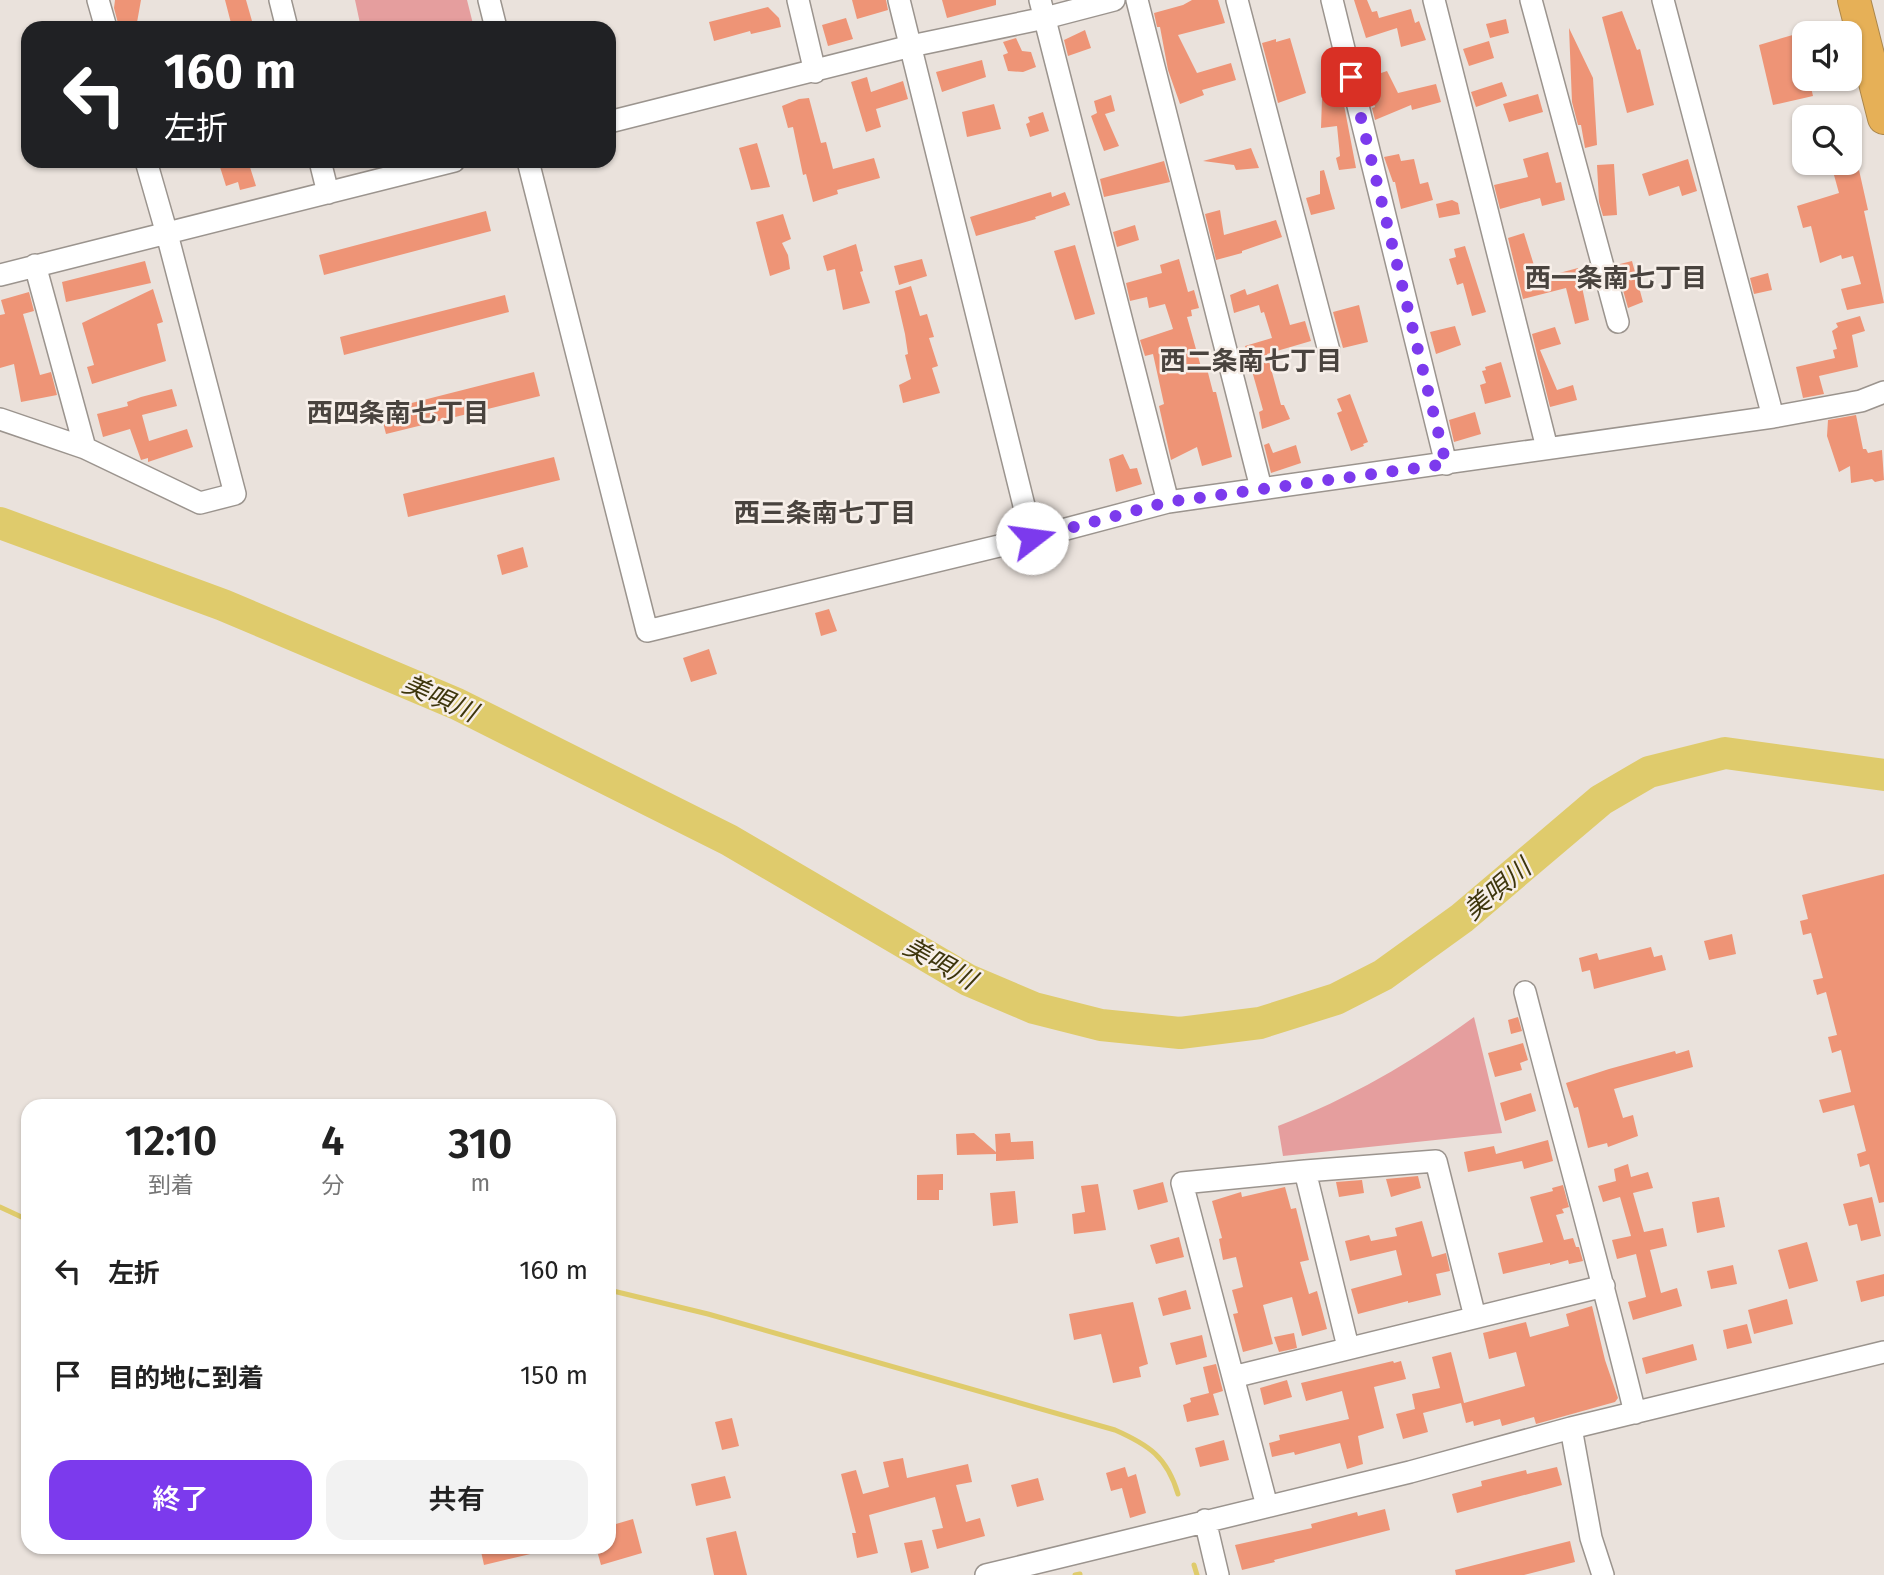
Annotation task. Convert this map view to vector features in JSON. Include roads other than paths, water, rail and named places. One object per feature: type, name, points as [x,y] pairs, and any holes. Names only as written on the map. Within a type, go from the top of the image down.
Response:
[{"type":"highway","points":[[1854,0],[1884,118]]},
{"type":"street","points":[[98,0],[104,21]]},
{"type":"street","points":[[280,0],[285,21]]},
{"type":"street","points":[[489,0],[494,21]]},
{"type":"street","points":[[797,0],[815,72]]},
{"type":"street","points":[[899,0],[1032,538]]},
{"type":"street","points":[[616,120],[815,72],[1042,9],[1114,0]]},
{"type":"street","points":[[1137,0],[1261,488]]},
{"type":"street","points":[[1237,0],[1329,351]]},
{"type":"street","points":[[1332,0],[1446,464]]},
{"type":"street","points":[[1434,0],[1547,448]]},
{"type":"street","points":[[1531,0],[1618,322]]},
{"type":"street","points":[[1662,0],[1773,416]]},
{"type":"street","points":[[1042,9],[1168,502]]},
{"type":"street","points":[[0,419],[86,449],[200,503],[235,494],[148,168]]},
{"type":"street","points":[[322,168],[328,193]]},
{"type":"street","points":[[0,275],[426,168]]},
{"type":"street","points":[[530,168],[647,631],[1032,538],[1168,502],[1773,416],[1861,401],[1884,393]]},
{"type":"street","points":[[35,265],[86,449]]},
{"type":"street","points":[[1525,992],[1604,1286],[1635,1413]]},
{"type":"street","points":[[1267,1506],[1182,1183],[1436,1161],[1475,1317]]},
{"type":"street","points":[[1305,1171],[1348,1348]]},
{"type":"street","points":[[1233,1377],[1604,1286]]},
{"type":"street","points":[[986,1575],[1410,1472],[1571,1428],[1884,1352]]},
{"type":"street","points":[[1571,1428],[1591,1538],[1604,1575]]},
{"type":"street","points":[[1205,1520],[1218,1575]]},
{"type":"waterway","name":"美唄川","points":[[0,523],[223,605],[457,704],[729,840],[968,980],[1034,1008],[1101,1025],[1180,1033],[1260,1023],[1336,999],[1383,975],[1462,918],[1601,800],[1649,772],[1725,753],[1884,775]]},
{"type":"waterway","points":[[0,1207],[21,1217]]},
{"type":"waterway","points":[[616,1292],[708,1314],[1115,1430],[1138,1441],[1162,1461],[1178,1494]]},
{"type":"waterway","points":[[1194,1565],[1197,1575]]},
{"type":"waterway","points":[[1075,1575],[1080,1574]]},
{"type":"district","name":"西一条南七丁目","points":[[1616,278]]},
{"type":"district","name":"西二条南七丁目","points":[[1251,361]]},
{"type":"district","name":"西四条南七丁目","points":[[398,413]]},
{"type":"district","name":"西三条南七丁目","points":[[825,513]]}]
